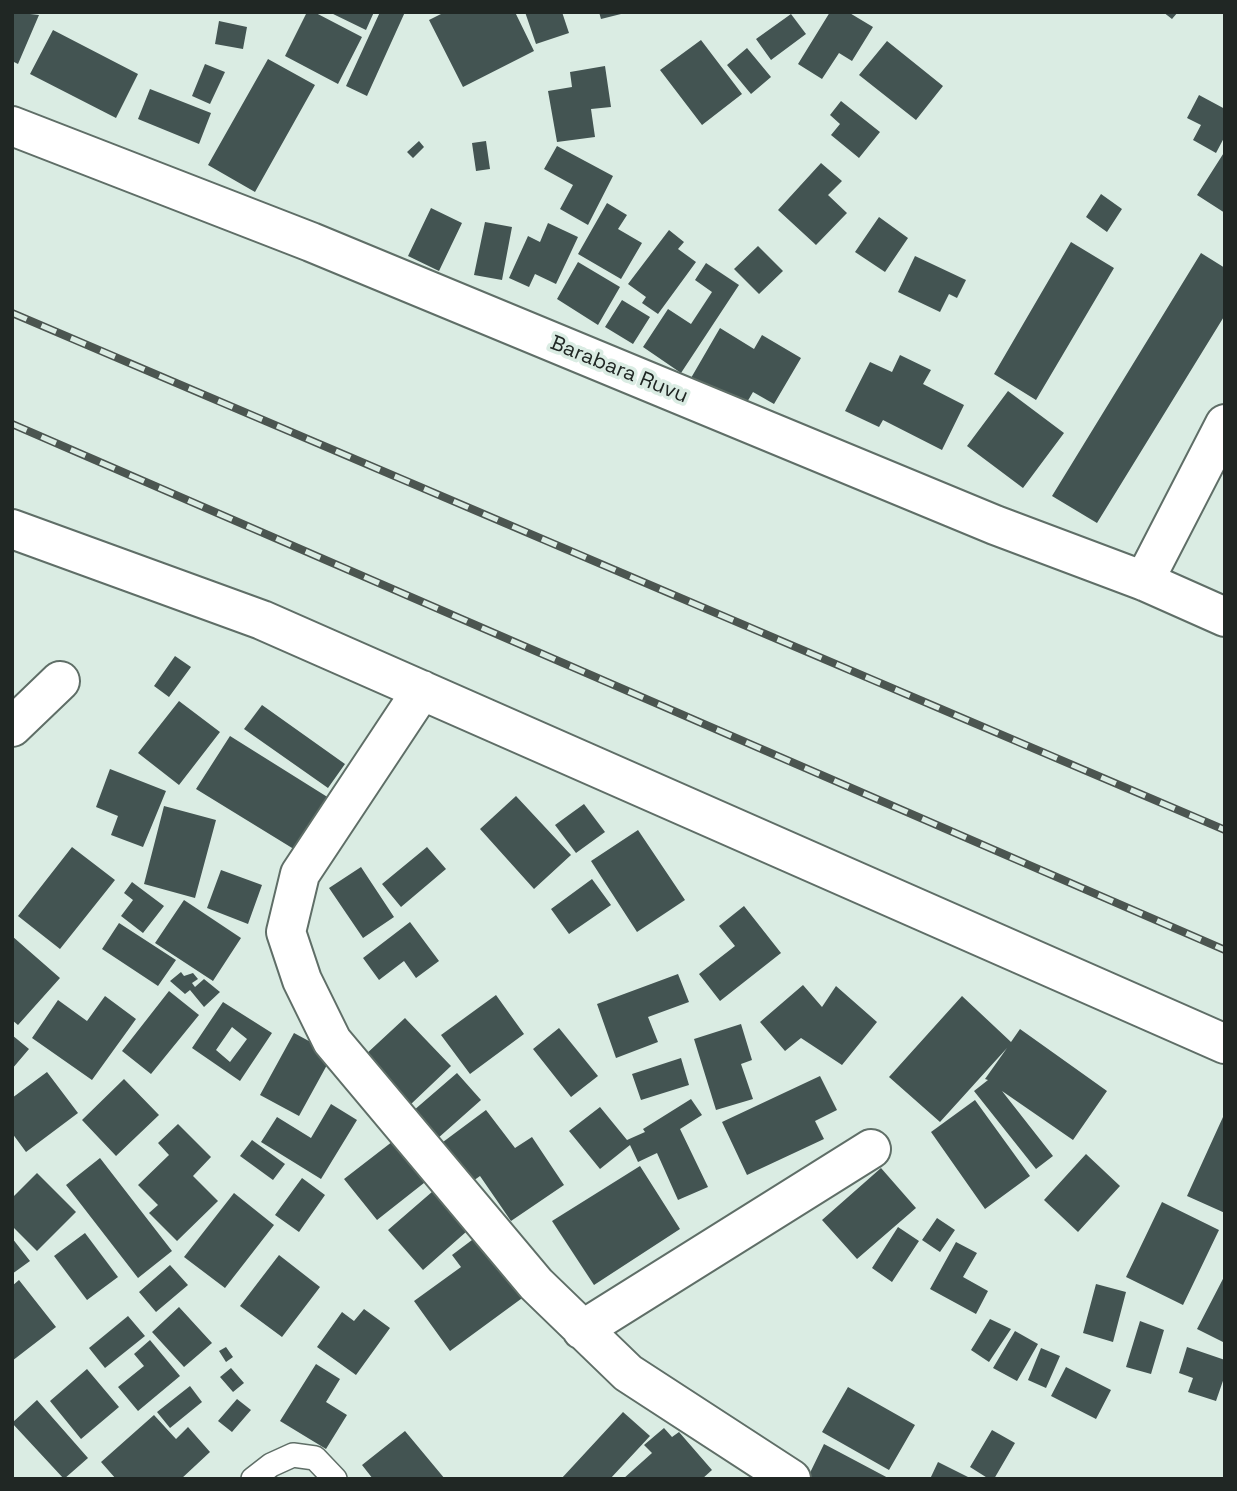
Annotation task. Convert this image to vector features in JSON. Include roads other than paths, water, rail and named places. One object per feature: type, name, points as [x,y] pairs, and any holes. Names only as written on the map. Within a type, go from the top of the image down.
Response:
[{"type":"street","name":"Barabara Ruvu","points":[[12,126],[311,242],[982,520],[1144,581],[1225,617]]},
{"type":"street","points":[[1144,581],[1225,424]]},
{"type":"street","points":[[12,529],[262,620],[1225,1044]]},
{"type":"street","points":[[12,727],[60,681]]},
{"type":"street","points":[[422,691],[300,874],[285,932],[302,980],[332,1041],[536,1284],[628,1373],[791,1479]]},
{"type":"street","points":[[582,1330],[872,1149]]},
{"type":"lane","points":[[253,1479],[271,1465],[293,1455],[315,1458],[335,1479]]},
{"type":"railway","points":[[12,313],[1225,830]]},
{"type":"railway","points":[[12,424],[1225,950]]}]
